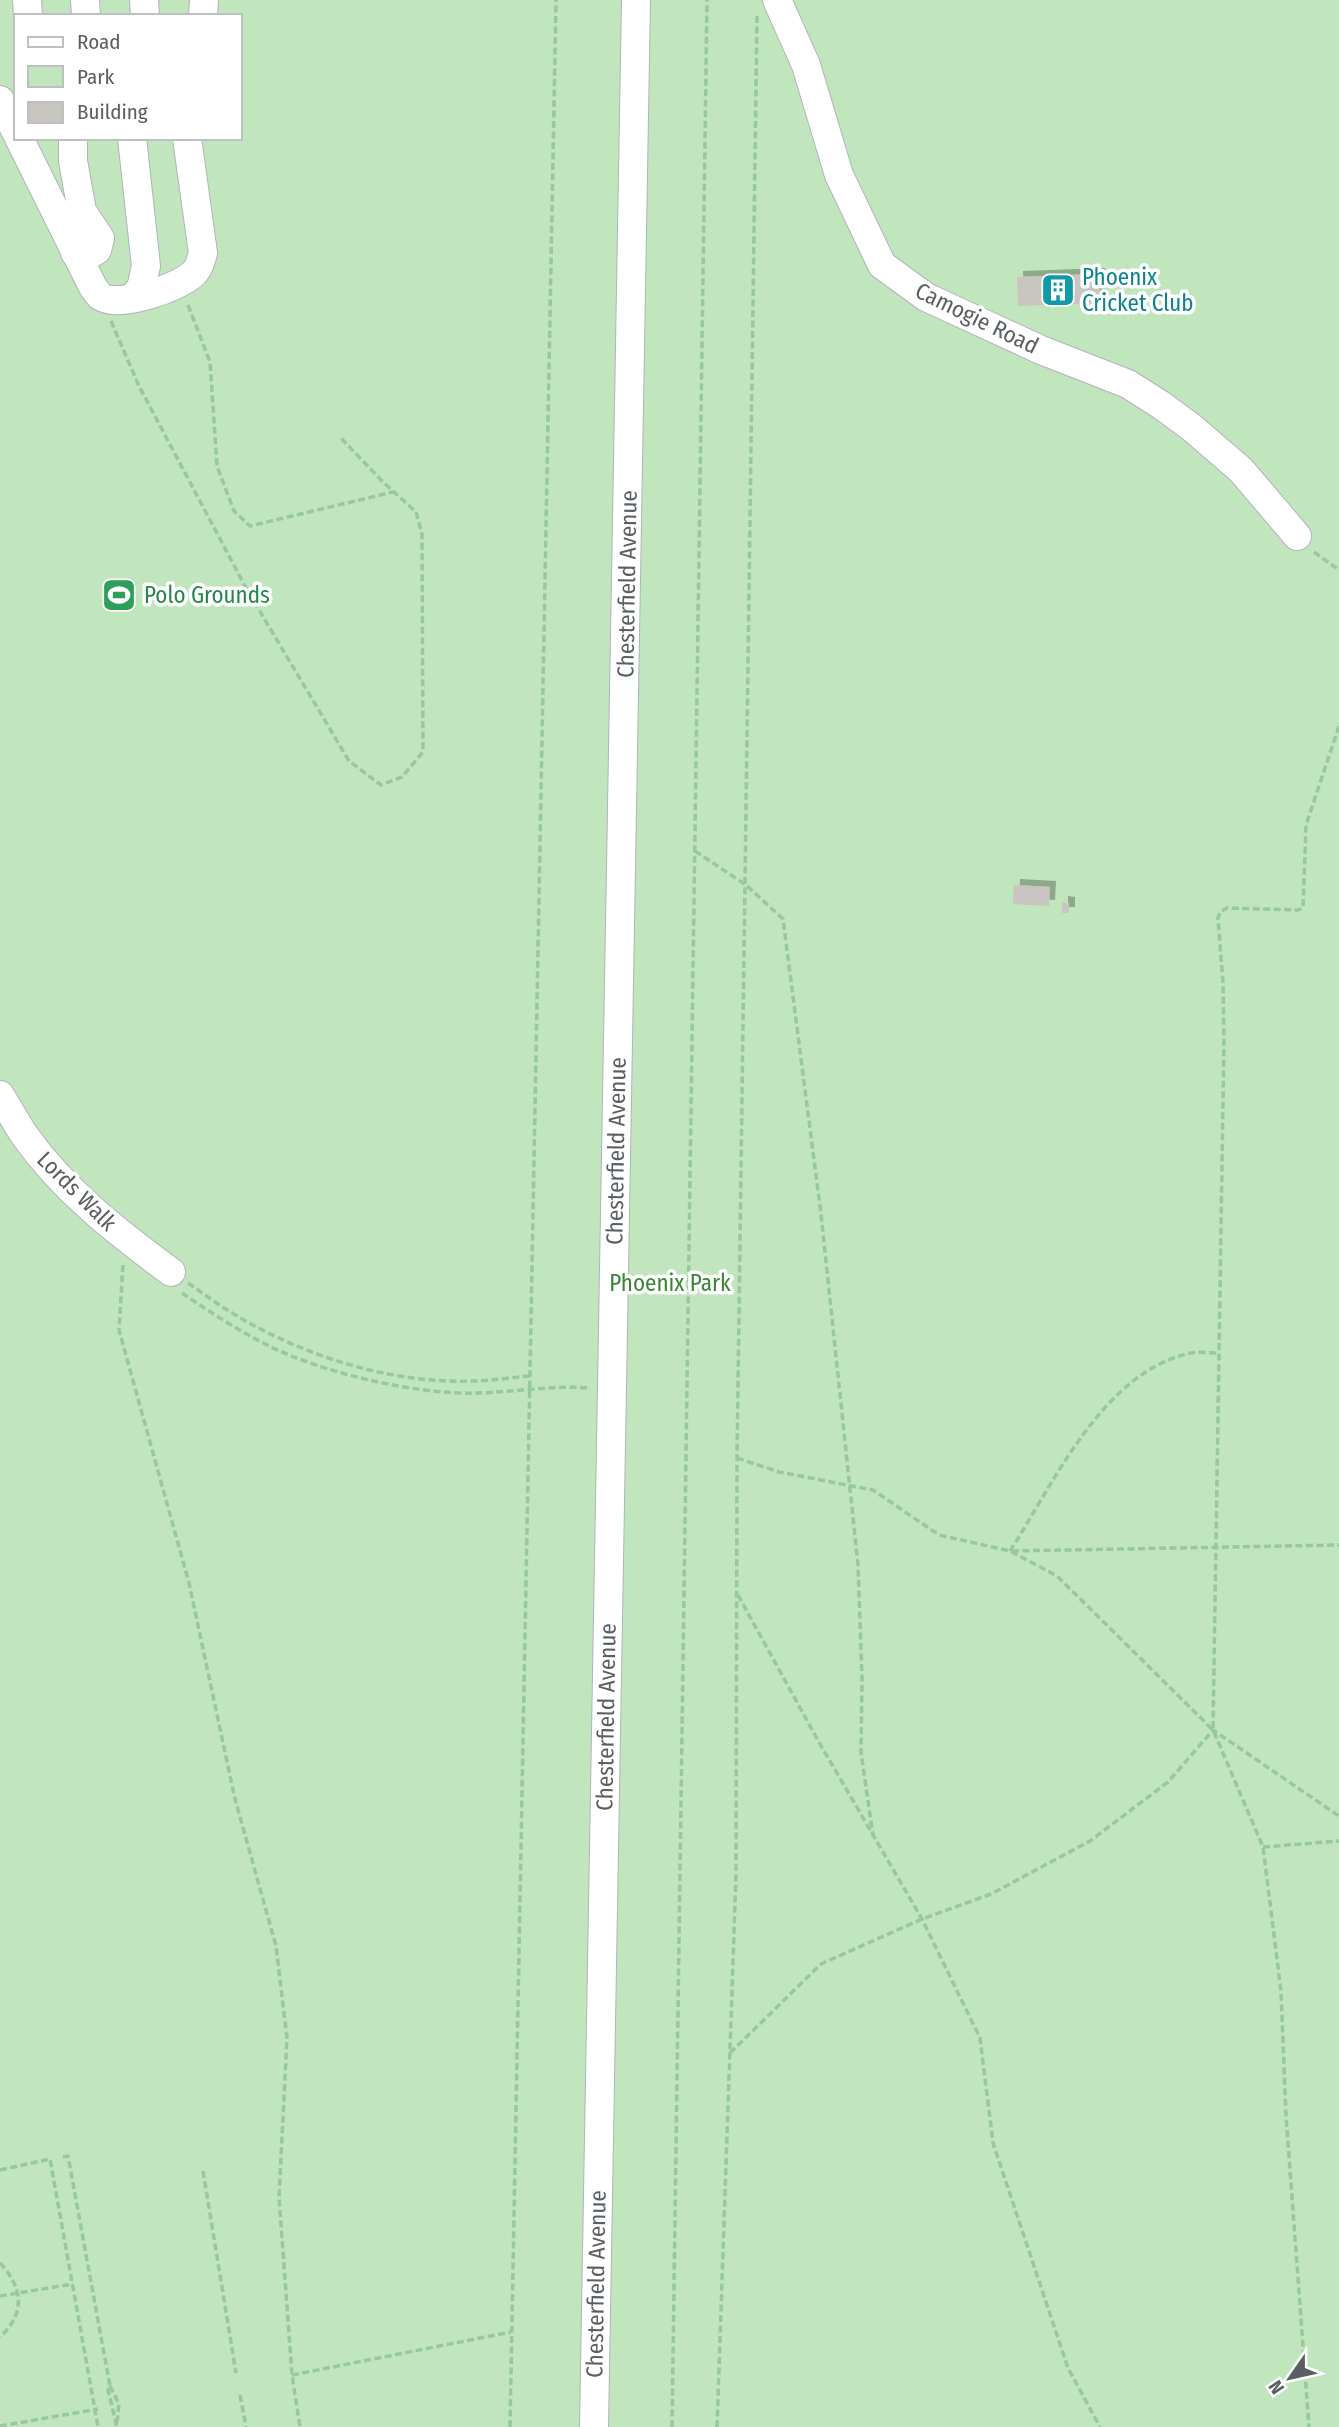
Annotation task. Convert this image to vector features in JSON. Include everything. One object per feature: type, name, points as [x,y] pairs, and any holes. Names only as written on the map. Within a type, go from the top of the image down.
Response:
[{"type":"street","name":"Chesterfield Avenue","points":[[594,2427],[636,0]]},
{"type":"street","name":"Camogie Road","points":[[767,7],[806,65],[839,175],[882,265],[926,298],[1041,350],[1128,384],[1161,405],[1241,470],[1297,536]]},
{"type":"street","points":[[0,100],[14,128]]},
{"type":"street","points":[[20,140],[93,287],[100,296],[114,300],[164,292],[197,270],[203,253],[187,140]]},
{"type":"street","points":[[73,140],[73,161],[82,211],[100,238],[97,250],[90,254],[75,253]]},
{"type":"street","points":[[132,140],[146,266],[141,288],[132,297]]},
{"type":"street","name":"Lords Walk","points":[[0,1095],[24,1135],[64,1184],[172,1279]]},
{"type":"path","points":[[510,2427],[556,0]]},
{"type":"path","points":[[672,2427],[707,0]]},
{"type":"path","points":[[717,2427],[736,1875],[737,1458],[746,884],[767,7]]},
{"type":"path","points":[[178,285],[210,362],[217,466],[234,511],[250,526],[393,492]]},
{"type":"path","points":[[100,296],[139,386],[246,589],[349,761],[382,785],[402,777],[424,752],[422,534],[416,512],[339,436]]},
{"type":"path","points":[[1297,536],[1312,551],[1339,570]]},
{"type":"path","points":[[1309,2427],[1286,2116],[1281,1991],[1263,1847],[1213,1730],[1224,1041],[1218,918],[1220,912],[1227,908],[1303,908],[1306,825],[1339,726]]},
{"type":"path","points":[[695,851],[746,884],[783,919],[821,1214],[858,1565],[862,1678],[861,1752],[873,1836]]},
{"type":"path","points":[[130,1242],[122,1270],[119,1330],[188,1583],[235,1800],[276,1946],[287,2038],[279,2197],[292,2375],[300,2427]]},
{"type":"path","points":[[172,1279],[237,1316],[306,1350],[345,1363],[394,1376],[471,1381],[531,1376]]},
{"type":"path","points":[[172,1279],[224,1321],[261,1341],[319,1366],[392,1384],[447,1393],[578,1387],[611,1389]]},
{"type":"path","points":[[1010,1551],[1042,1496],[1076,1446],[1121,1390],[1150,1368],[1188,1353],[1219,1353]]},
{"type":"path","points":[[737,1458],[779,1472],[873,1490],[939,1535],[1010,1551],[1339,1545]]},
{"type":"path","points":[[1010,1551],[1057,1576],[1213,1730],[1339,1816]]},
{"type":"path","points":[[736,1592],[922,1919],[980,2038],[993,2143],[1069,2368],[1100,2427]]},
{"type":"path","points":[[729,2054],[821,1964],[922,1919],[991,1894],[1090,1841],[1168,1782],[1213,1730]]},
{"type":"path","points":[[1263,1847],[1339,1841]]},
{"type":"path","points":[[63,2157],[68,2156],[110,2386],[119,2404],[117,2426]]},
{"type":"path","points":[[0,2170],[52,2159],[98,2427]]},
{"type":"path","points":[[203,2171],[236,2373]]},
{"type":"path","points":[[0,2263],[12,2276],[18,2293],[18,2311],[11,2327],[0,2337]]},
{"type":"path","points":[[0,2296],[73,2284]]},
{"type":"path","points":[[292,2375],[511,2332]]},
{"type":"path","points":[[110,2386],[109,2406],[117,2426]]},
{"type":"path","points":[[240,2395],[246,2427]]},
{"type":"path","points":[[0,2426],[97,2409]]},
{"type":"green space","name":"Phoenix Park","points":[[0,0],[1339,0],[1339,2427],[0,2427]]},
{"type":"building","name":"Phoenix Cricket Club","points":[[1099,274],[1100,303],[1018,306],[1017,277]]},
{"type":"building","points":[[1014,885],[1050,887],[1049,906],[1013,904]]},
{"type":"building","points":[[1062,902],[1069,903],[1069,913],[1062,913]]},
{"type":"place","name":"Phoenix Cricket Club","points":[[1058,290]]},
{"type":"place","name":"Polo Grounds","points":[[119,595]]}]
